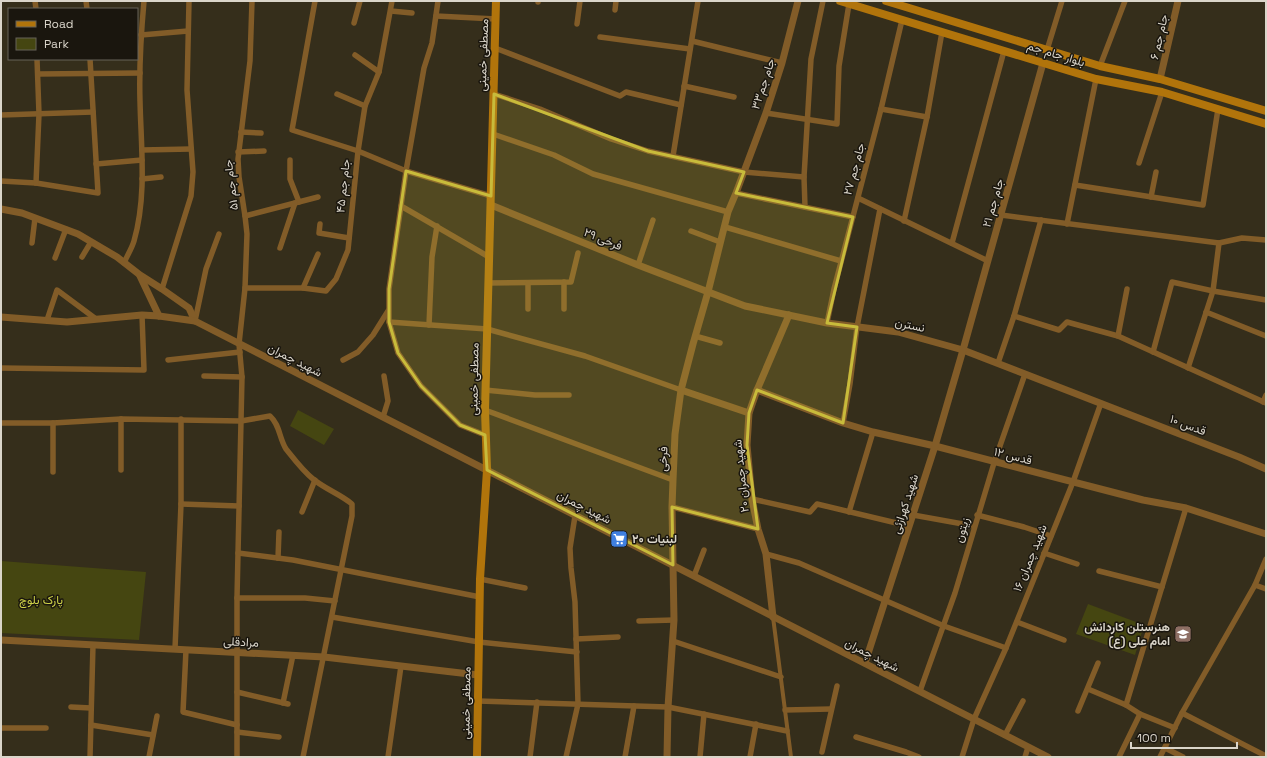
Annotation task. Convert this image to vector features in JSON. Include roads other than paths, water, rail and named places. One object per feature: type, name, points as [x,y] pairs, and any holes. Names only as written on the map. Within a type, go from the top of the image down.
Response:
[{"type":"main road","name":"مصطفی خمینی","points":[[477,757],[480,579],[487,470],[485,390],[496,1]]},
{"type":"main road","name":"بلوار جام جم","points":[[840,1],[1096,79],[1162,92],[1266,124]]},
{"type":"main road","name":"بلوار جام جم","points":[[886,1],[896,2],[1100,66],[1160,79],[1266,111]]},
{"type":"main road","points":[[1043,63],[1046,50]]},
{"type":"street","points":[[124,263],[134,242],[140,211],[142,150],[140,73],[144,1]]},
{"type":"street","points":[[162,289],[191,196],[193,172],[187,90],[189,1]]},
{"type":"street","name":"جام جم ۵۱","points":[[236,757],[237,598],[242,377],[239,344],[245,288],[247,234],[239,177],[238,152],[250,61],[252,1]]},
{"type":"street","points":[[315,1],[292,130],[358,151],[406,171],[491,196]]},
{"type":"street","points":[[354,23],[360,1]]},
{"type":"street","name":"جام جم ۴۵","points":[[245,288],[303,288],[326,291],[336,279],[348,250],[358,151],[365,106],[379,72],[392,1]]},
{"type":"street","points":[[438,1],[432,43],[424,68],[406,171],[389,289],[389,322],[398,353],[421,386],[460,425],[485,435]]},
{"type":"street","points":[[577,24],[580,1]]},
{"type":"street","points":[[615,10],[616,1]]},
{"type":"street","points":[[673,156],[698,1]]},
{"type":"street","name":"جام جم۳۳","points":[[744,172],[766,113],[782,63],[798,1]]},
{"type":"street","points":[[805,207],[804,177],[811,59],[822,1]]},
{"type":"street","points":[[1046,50],[1061,1]]},
{"type":"street","points":[[1100,66],[1125,1]]},
{"type":"street","name":"جام جم ۶","points":[[1160,79],[1178,1]]},
{"type":"street","points":[[766,113],[836,124],[839,66],[850,4]]},
{"type":"street","points":[[391,11],[412,13]]},
{"type":"street","points":[[436,16],[496,19]]},
{"type":"street","name":"جام جم ۲۷","points":[[827,323],[841,261],[881,109],[902,20]]},
{"type":"street","points":[[141,35],[188,31]]},
{"type":"street","points":[[904,220],[927,117],[942,32]]},
{"type":"street","points":[[600,37],[690,49]]},
{"type":"street","points":[[692,41],[782,63]]},
{"type":"street","points":[[495,48],[620,96],[626,92],[681,105]]},
{"type":"street","points":[[952,243],[1004,51]]},
{"type":"street","points":[[355,55],[379,72]]},
{"type":"street","points":[[36,183],[39,114],[37,60]]},
{"type":"street","points":[[1,181],[36,183],[98,193],[90,60]]},
{"type":"street","name":"جام جم ۲۱","points":[[963,350],[1043,63]]},
{"type":"street","points":[[38,74],[140,73]]},
{"type":"street","points":[[1067,224],[1096,79]]},
{"type":"street","points":[[684,86],[734,97]]},
{"type":"street","points":[[1140,163],[1162,92]]},
{"type":"street","points":[[337,94],[365,106]]},
{"type":"street","points":[[494,94],[540,109],[611,139],[648,151],[744,172],[804,177]]},
{"type":"street","points":[[881,109],[927,117]]},
{"type":"street","points":[[1075,185],[1202,205],[1218,109]]},
{"type":"street","points":[[1,115],[93,112]]},
{"type":"street","points":[[241,132],[261,133]]},
{"type":"street","points":[[492,134],[554,155],[593,174],[728,212]]},
{"type":"street","points":[[142,150],[191,149]]},
{"type":"street","points":[[238,152],[264,151]]},
{"type":"street","points":[[96,164],[142,160]]},
{"type":"street","points":[[280,248],[297,202],[290,180],[290,160]]},
{"type":"street","name":"فرخی","points":[[668,757],[668,707],[674,620],[672,507],[675,434],[681,390],[695,336],[708,292],[728,212],[744,172]]},
{"type":"street","points":[[1151,197],[1156,172]]},
{"type":"street","points":[[142,179],[161,177]]},
{"type":"street","points":[[736,193],[853,217]]},
{"type":"street","points":[[245,216],[318,197]]},
{"type":"street","points":[[858,198],[988,261]]},
{"type":"street","name":"فرخی ۲۹","points":[[491,205],[708,292]]},
{"type":"street","points":[[401,206],[489,256]]},
{"type":"street","points":[[1,209],[22,213],[78,234],[117,257],[140,275],[189,308],[195,322]]},
{"type":"street","points":[[843,423],[850,384],[857,327],[880,209]]},
{"type":"street","points":[[1001,215],[1219,244],[1242,238],[1266,240]]},
{"type":"street","points":[[32,242],[35,218]]},
{"type":"street","points":[[638,265],[653,220]]},
{"type":"street","points":[[998,363],[1014,316],[1041,220]]},
{"type":"street","points":[[320,224],[320,233],[349,238]]},
{"type":"street","points":[[430,325],[432,257],[437,226]]},
{"type":"street","points":[[725,226],[841,261]]},
{"type":"street","points":[[54,258],[66,229]]},
{"type":"street","points":[[691,231],[720,242]]},
{"type":"street","points":[[195,322],[206,269],[219,234]]},
{"type":"street","points":[[82,257],[91,242]]},
{"type":"street","points":[[1188,368],[1213,291],[1219,244]]},
{"type":"street","points":[[488,283],[571,282],[578,253]]},
{"type":"street","points":[[303,288],[318,254]]},
{"type":"street","points":[[140,275],[159,316]]},
{"type":"street","points":[[564,282],[564,309]]},
{"type":"street","points":[[1152,352],[1172,282],[1266,300]]},
{"type":"street","points":[[528,283],[528,309]]},
{"type":"street","points":[[1118,336],[1127,289]]},
{"type":"street","points":[[47,320],[56,290],[96,319]]},
{"type":"street","name":"نسترن","points":[[708,292],[745,306],[827,323],[898,332],[963,350],[1101,403]]},
{"type":"street","points":[[343,360],[358,352],[373,335],[389,310]]},
{"type":"street","points":[[1206,312],[1266,336]]},
{"type":"street","points":[[1,368],[144,370],[142,315]]},
{"type":"street","name":"شهید چمران","points":[[1,317],[67,322],[142,315],[159,316],[195,322],[1048,757]]},
{"type":"street","name":"شهید چمران ۲۰","points":[[773,617],[766,554],[758,529],[752,499],[747,445],[748,413],[789,315]]},
{"type":"street","points":[[1014,316],[1059,330],[1067,322],[1118,336],[1265,403],[1266,395]]},
{"type":"street","points":[[389,322],[487,329],[585,356],[748,413]]},
{"type":"street","points":[[695,336],[720,343]]},
{"type":"street","name":"شهید کهرازئی","points":[[865,663],[910,526],[963,350]]},
{"type":"street","points":[[168,360],[240,352]]},
{"type":"street","name":"زیتون","points":[[920,692],[955,593],[994,462],[1025,374]]},
{"type":"street","points":[[204,376],[242,377]]},
{"type":"street","points":[[382,417],[388,401],[384,376]]},
{"type":"street","points":[[485,390],[535,395],[569,395]]},
{"type":"street","name":"قدس ۱۲","points":[[757,390],[843,423],[873,432],[935,446],[1143,500],[1186,508],[1266,534]]},
{"type":"street","name":"قدس ۱۰","points":[[1101,403],[1239,456],[1266,469]]},
{"type":"street","name":"شهید چمران ۱۶","points":[[962,757],[974,719],[1017,622],[1073,482],[1101,403]]},
{"type":"street","points":[[485,410],[673,480]]},
{"type":"street","points":[[1,423],[53,423],[121,419],[241,421],[270,416],[276,421],[285,447],[315,480],[330,491],[345,498],[352,504],[352,516],[303,757]]},
{"type":"street","points":[[121,419],[121,470]]},
{"type":"street","points":[[175,649],[181,504],[181,419]]},
{"type":"street","points":[[53,423],[53,472]]},
{"type":"street","points":[[849,512],[873,432]]},
{"type":"street","points":[[302,512],[315,480]]},
{"type":"street","points":[[752,499],[810,512],[817,504],[910,526]]},
{"type":"street","points":[[181,504],[239,506]]},
{"type":"street","points":[[672,507],[758,529]]},
{"type":"street","points":[[1126,705],[1186,508]]},
{"type":"street","points":[[913,515],[974,526]]},
{"type":"street","points":[[978,515],[1051,536]]},
{"type":"street","points":[[566,757],[578,704],[577,652],[570,548],[575,516]]},
{"type":"street","points":[[278,558],[279,532]]},
{"type":"street","points":[[694,576],[704,550]]},
{"type":"street","points":[[238,553],[278,558],[480,597]]},
{"type":"street","points":[[1044,553],[1077,564]]},
{"type":"street","points":[[766,554],[799,562],[944,626],[1006,648]]},
{"type":"street","points":[[1160,757],[1182,714],[1255,585],[1266,559]]},
{"type":"street","points":[[1099,571],[1162,587]]},
{"type":"street","points":[[480,579],[525,588]]},
{"type":"street","points":[[1255,585],[1266,589]]},
{"type":"street","points":[[237,598],[306,598],[335,601]]},
{"type":"street","points":[[332,617],[479,642],[577,652]]},
{"type":"street","points":[[773,617],[791,757]]},
{"type":"street","points":[[639,621],[674,620]]},
{"type":"street","points":[[1017,622],[1064,640]]},
{"type":"street","points":[[576,639],[618,636]]},
{"type":"street","name":"مرادقلی","points":[[1,640],[324,657],[478,675]]},
{"type":"street","points":[[673,641],[781,677]]},
{"type":"street","points":[[90,757],[93,645]]},
{"type":"street","points":[[186,650],[183,712],[237,725]]},
{"type":"street","points":[[237,692],[286,703],[293,655]]},
{"type":"street","points":[[1078,711],[1098,663]]},
{"type":"street","points":[[388,757],[401,666]]},
{"type":"street","points":[[822,752],[837,686]]},
{"type":"street","points":[[1088,689],[1126,705],[1140,714],[1175,728]]},
{"type":"street","points":[[478,700],[668,707],[788,731]]},
{"type":"street","points":[[1005,735],[1023,701]]},
{"type":"street","points":[[530,757],[538,702]]},
{"type":"street","points":[[625,757],[634,706]]},
{"type":"street","points":[[71,707],[91,708]]},
{"type":"street","points":[[785,710],[831,709]]},
{"type":"street","points":[[700,757],[704,714]]},
{"type":"street","points":[[1118,757],[1140,714]]},
{"type":"street","points":[[1182,714],[1266,756]]},
{"type":"street","points":[[149,757],[157,716]]},
{"type":"street","points":[[750,757],[756,724]]},
{"type":"street","points":[[91,725],[153,735]]},
{"type":"street","points":[[1,728],[46,728]]},
{"type":"street","points":[[237,732],[279,737]]},
{"type":"street","points":[[856,737],[919,757]]},
{"type":"street","points":[[1025,757],[1028,747]]},
{"type":"street","points":[[1165,748],[1183,757]]},
{"type":"place","name":"لبنیات ۲۰","points":[[619,539]]},
{"type":"place","name":"هنرستلن کاردانش امام علی (ع)","points":[[1183,634]]},
{"type":"park label","name":"پارک بلوچ","points":[[41,600]]}]
